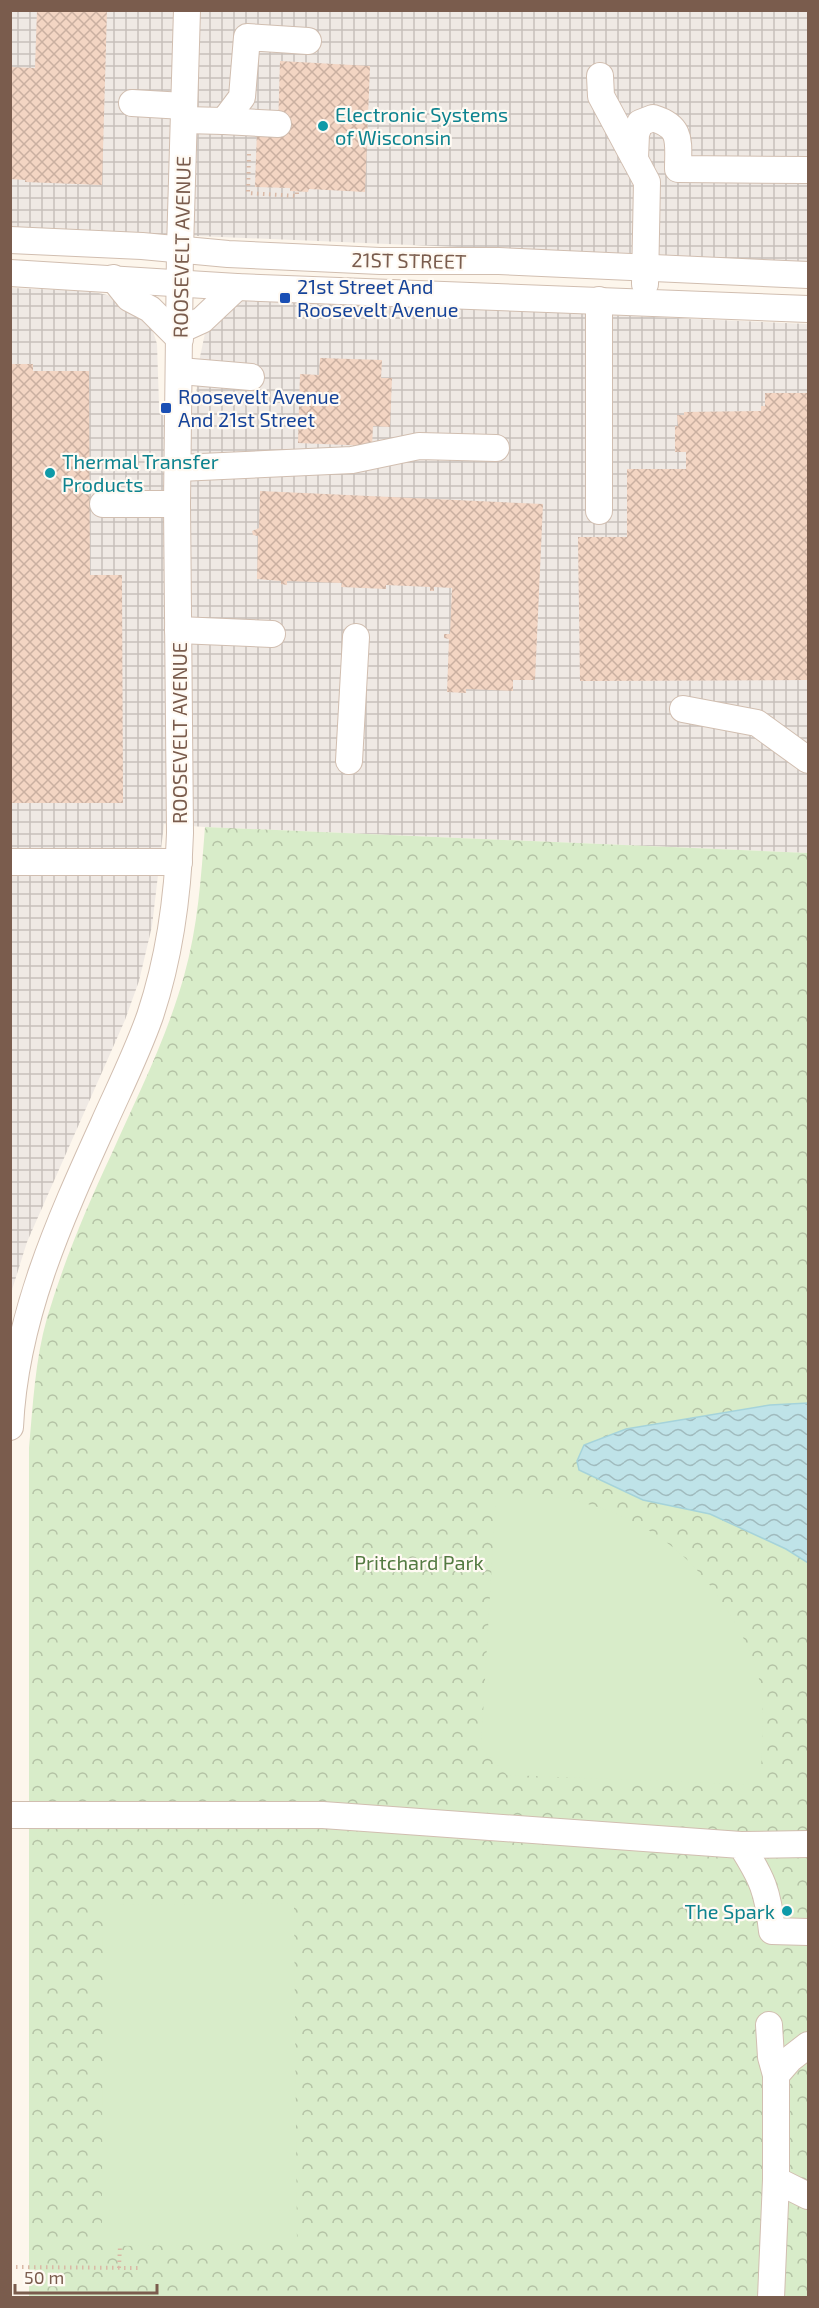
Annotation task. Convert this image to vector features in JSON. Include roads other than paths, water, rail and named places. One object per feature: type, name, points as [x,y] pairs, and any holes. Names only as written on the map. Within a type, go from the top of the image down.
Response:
[{"type":"street","name":"ROOSEVELT AVENUE","points":[[10,1427],[17,1366],[29,1310],[46,1256],[149,1017],[163,971],[173,924],[179,862],[177,504],[179,282],[187,10]]},
{"type":"street","points":[[224,121],[242,97],[247,37],[308,41]]},
{"type":"street","points":[[600,76],[601,96],[647,182],[645,302]]},
{"type":"street","points":[[132,103],[224,121],[278,124]]},
{"type":"street","points":[[635,158],[636,134],[640,123],[653,118],[674,128],[677,134],[678,168],[808,170]]},
{"type":"street","name":"21ST STREET","points":[[10,240],[380,261],[499,261],[808,275]]},
{"type":"street","name":"21ST STREET","points":[[10,273],[237,287],[808,309]]},
{"type":"street","points":[[113,278],[129,298],[150,309],[180,335],[202,321],[237,287]]},
{"type":"street","points":[[598,511],[599,300]]},
{"type":"street","points":[[180,370],[251,377]]},
{"type":"street","points":[[179,468],[352,460],[419,446],[496,448]]},
{"type":"street","points":[[103,504],[177,504]]},
{"type":"street","points":[[178,630],[272,634]]},
{"type":"street","points":[[349,761],[356,637]]},
{"type":"street","points":[[682,709],[757,723],[808,760]]},
{"type":"street","points":[[10,862],[179,862]]},
{"type":"street","points":[[10,1815],[323,1815],[741,1845],[808,1844]]},
{"type":"street","points":[[741,1845],[761,1877],[770,1905],[772,1931],[808,1932]]},
{"type":"street","points":[[769,2025],[771,2057],[776,2075],[776,2180],[771,2298]]},
{"type":"street","points":[[776,2075],[790,2059],[808,2045]]},
{"type":"street","points":[[776,2180],[808,2196]]},
{"type":"water","points":[[808,1403],[808,1563],[786,1549],[710,1514],[643,1500],[579,1470],[577,1461],[584,1445],[626,1429],[770,1405]]},
{"type":"place","name":"Electronic Systems of Wisconsin","points":[[323,126]]},
{"type":"place","name":"21st Street And Roosevelt Avenue","points":[[285,298]]},
{"type":"place","name":"Roosevelt Avenue And 21st Street","points":[[166,408]]},
{"type":"place","name":"Thermal Transfer Products","points":[[50,473]]},
{"type":"place","name":"The Spark","points":[[787,1911]]},
{"type":"park label","name":"Pritchard Park","points":[[419,1562]]}]
